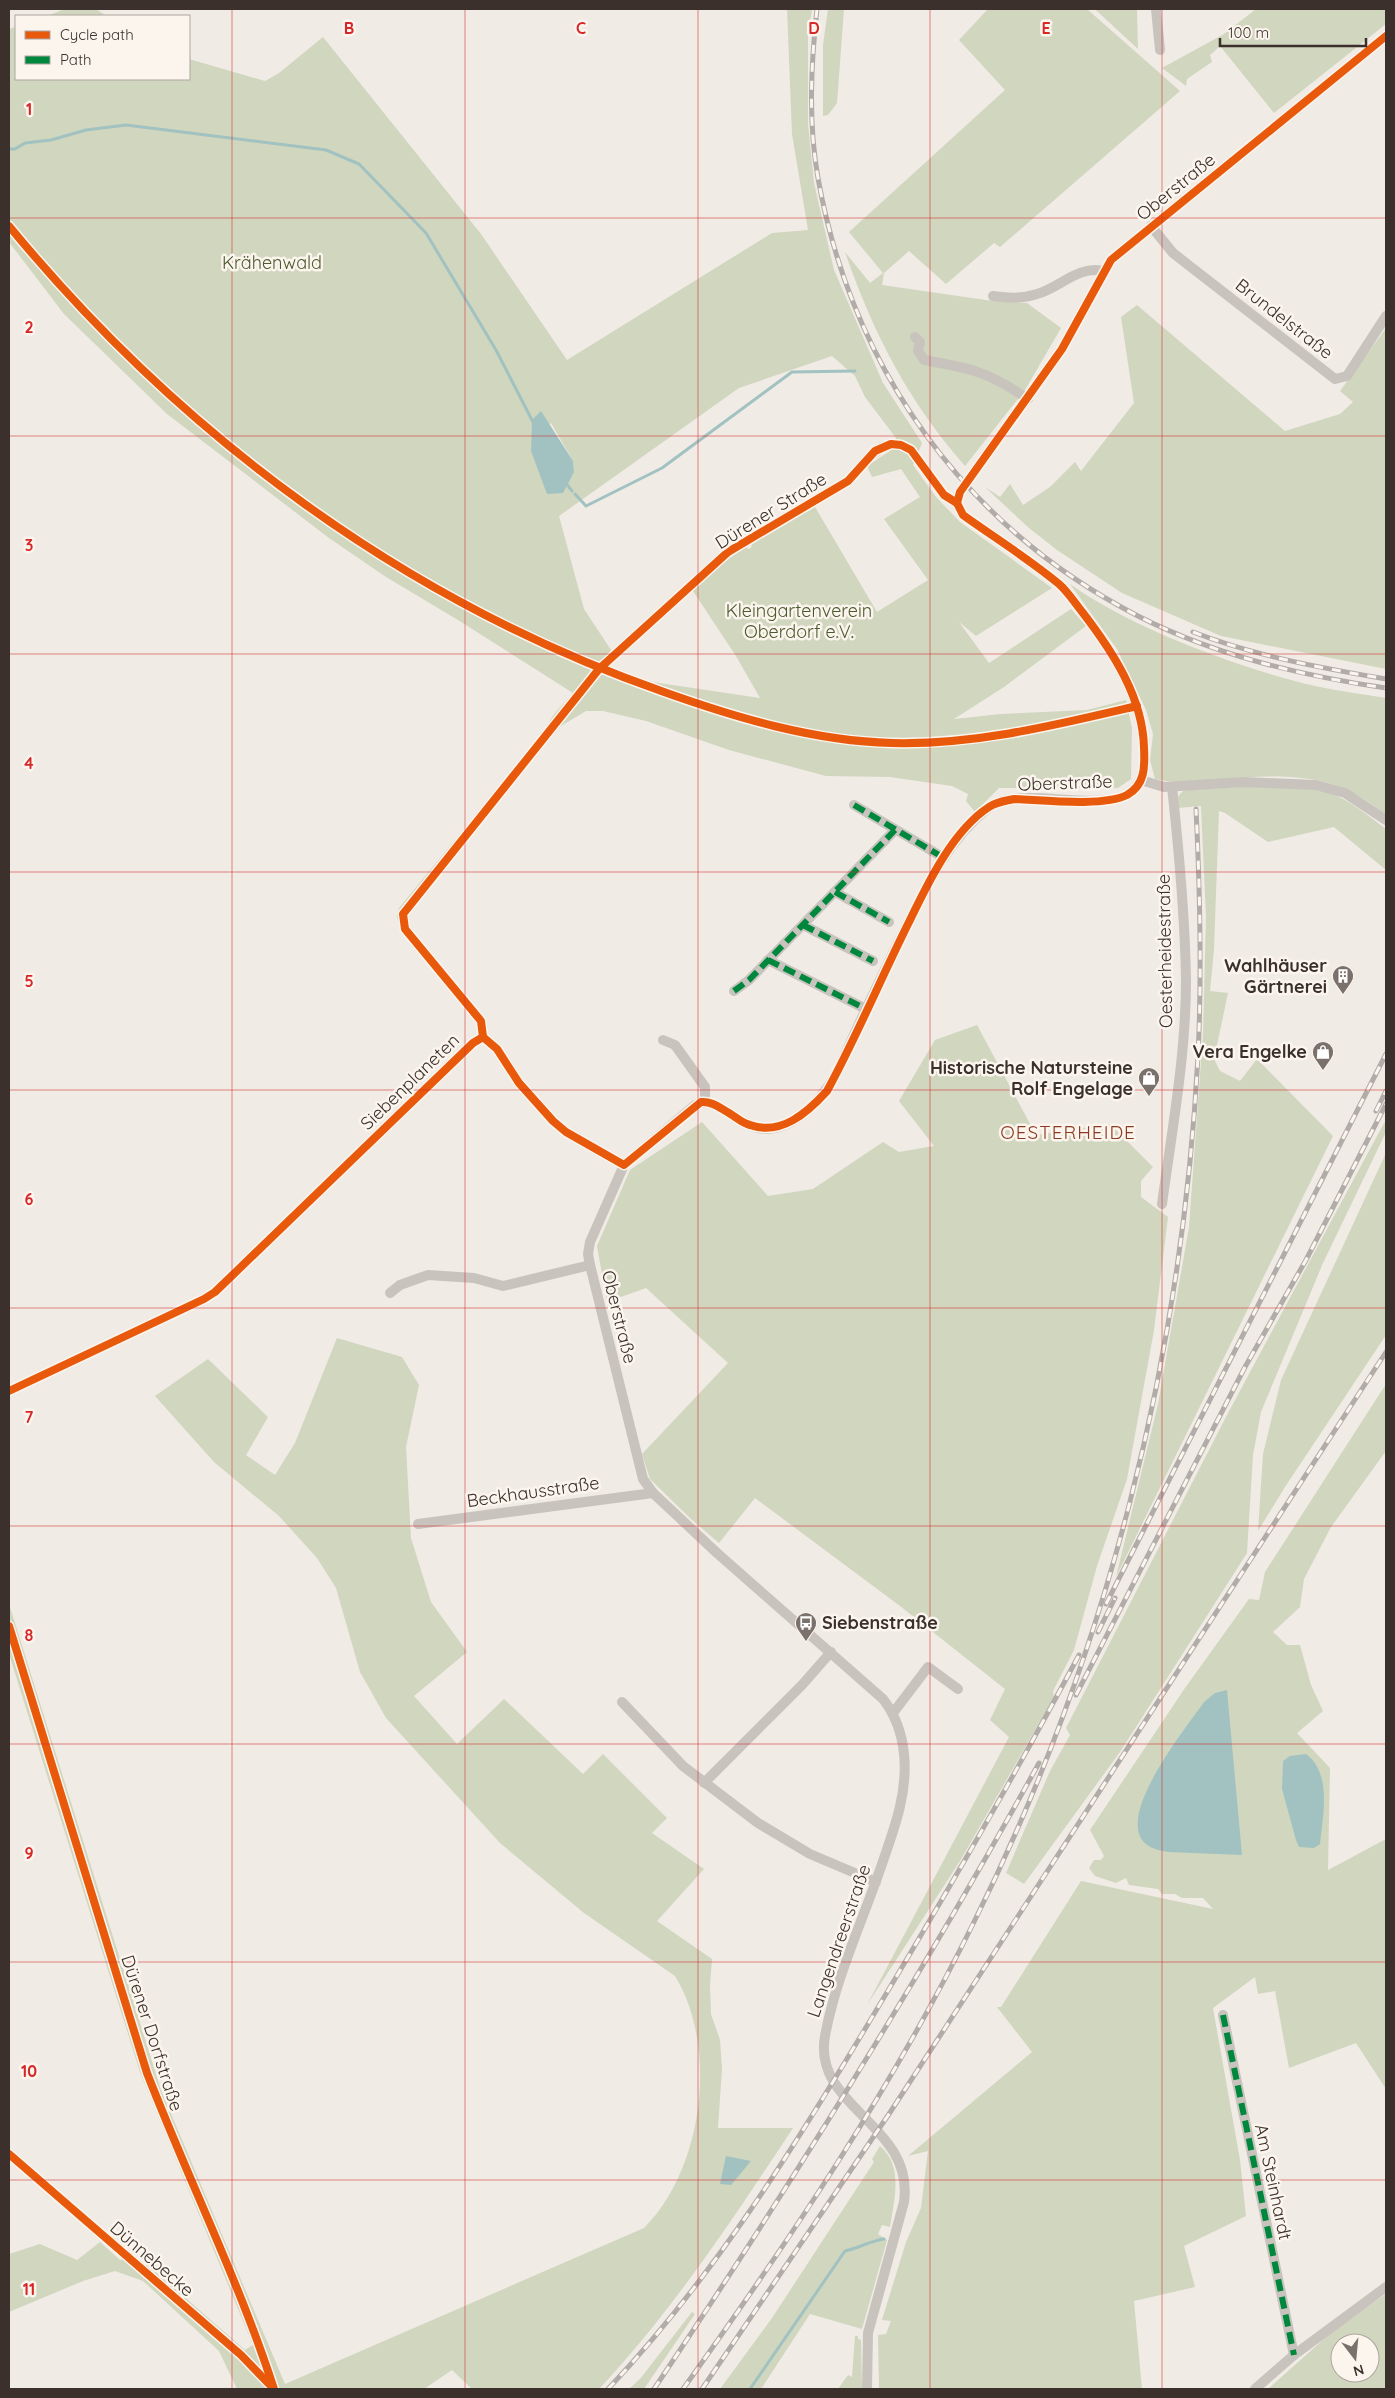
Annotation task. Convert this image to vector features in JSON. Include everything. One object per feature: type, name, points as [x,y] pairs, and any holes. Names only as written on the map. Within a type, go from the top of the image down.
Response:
[{"type":"street","points":[[1156,9],[1160,50]]},
{"type":"street","name":"Oberstraße","points":[[957,503],[960,492],[1062,349],[1103,271],[1116,254],[1386,36]]},
{"type":"street","name":"Brundelstraße","points":[[1152,226],[1173,253],[1335,379],[1347,376],[1386,316]]},
{"type":"street","points":[[993,296],[1027,297],[1039,294],[1086,271],[1103,271]]},
{"type":"street","points":[[915,337],[920,342],[918,351],[924,360],[982,372],[998,379],[1028,399]]},
{"type":"street","name":"Dürener Straße","points":[[599,668],[728,552],[848,481],[869,457],[882,447],[895,444],[911,450],[944,496],[957,503]]},
{"type":"street","points":[[957,503],[963,516],[1060,585],[1105,643],[1124,676],[1140,718],[1144,750],[1141,780],[1164,787],[1244,782],[1316,785],[1345,793],[1386,820]]},
{"type":"street","name":"Oberstraße","points":[[717,1553],[653,1493],[643,1479],[590,1265],[588,1254],[590,1242],[624,1165],[695,1105],[705,1102],[711,1103],[748,1125],[762,1128],[775,1127],[800,1116],[812,1107],[827,1091],[906,928],[944,858],[964,831],[988,807],[1014,799],[1108,800],[1128,794],[1141,780]]},
{"type":"street","name":"Oesterheidestraße","points":[[1162,1204],[1184,1027],[1186,982],[1183,891],[1172,787]]},
{"type":"street","points":[[854,806],[944,858]]},
{"type":"street","points":[[734,991],[749,980],[895,830]]},
{"type":"street","points":[[835,892],[891,923],[906,928]]},
{"type":"street","points":[[803,925],[873,961]]},
{"type":"street","points":[[768,960],[866,1009]]},
{"type":"street","name":"Siebenplaneten","points":[[9,1391],[204,1299],[215,1292],[473,1043],[483,1037],[497,1049],[519,1083],[553,1122],[574,1137],[620,1161],[624,1165]]},
{"type":"street","points":[[663,1040],[675,1045],[705,1087],[705,1102]]},
{"type":"street","points":[[390,1294],[400,1285],[428,1275],[474,1278],[503,1286],[590,1265]]},
{"type":"street","name":"Beckhausstraße","points":[[418,1524],[653,1493]]},
{"type":"street","name":"Langendreerstraße","points":[[717,1553],[883,1699],[893,1713],[899,1728],[905,1756],[903,1791],[895,1827],[841,1979],[825,2039],[830,2077],[841,2093],[894,2150],[902,2164],[906,2181],[904,2202],[868,2333],[867,2389]]},
{"type":"street","name":"Dürener Dorfstraße","points":[[9,1626],[147,2073],[170,2132],[253,2326],[274,2389]]},
{"type":"street","points":[[704,1783],[802,1685],[831,1652]]},
{"type":"street","points":[[893,1713],[928,1668],[958,1689]]},
{"type":"street","points":[[622,1702],[684,1766],[758,1824],[810,1854],[876,1882]]},
{"type":"street","name":"Am Steinhardt","points":[[1223,2016],[1294,2354]]},
{"type":"street","name":"Dünnebecke","points":[[9,2154],[241,2355],[274,2389]]},
{"type":"street","points":[[1255,2389],[1294,2354],[1386,2287]]},
{"type":"green space","points":[[65,9],[96,9],[105,15],[50,15]]},
{"type":"green space","name":"Krähenwald","points":[[787,9],[812,9],[808,37],[808,124],[814,183],[834,270],[883,383],[922,443],[913,465],[936,497],[960,522],[1052,588],[976,636],[959,622],[989,663],[1071,609],[1086,626],[1004,687],[954,719],[1001,714],[1087,710],[1126,700],[1132,728],[1131,779],[1118,788],[999,788],[975,812],[966,801],[968,794],[952,786],[890,777],[826,776],[729,750],[646,721],[603,711],[586,711],[561,726],[476,825],[406,913],[405,920],[408,928],[462,992],[443,981],[400,927],[397,917],[399,908],[537,740],[555,713],[573,693],[386,577],[329,538],[167,414],[64,314],[9,242],[9,29],[15,27],[15,80],[190,80],[190,59],[265,81],[279,73],[323,37],[481,234],[567,360],[772,233],[808,230],[792,134]],"holes":[[[832,356],[855,376],[865,397],[896,438],[893,449],[867,466],[872,477],[901,469],[920,497],[884,519],[928,580],[877,612],[815,507],[752,544],[751,548],[748,549],[746,547],[724,562],[693,591],[736,656],[760,698],[639,680],[607,667],[611,650],[584,609],[559,516],[739,388]],[[551,423],[573,461],[574,472],[566,484],[531,451],[532,441]]]},
{"type":"green space","points":[[828,9],[844,9],[837,103],[828,115],[823,116],[823,45]]},
{"type":"green space","points":[[988,9],[1087,9],[1180,91],[1000,247],[994,243],[946,284],[909,251],[884,273],[882,285],[986,300],[1027,303],[1061,328],[1025,390],[965,466],[926,417],[894,365],[880,338],[845,252],[870,283],[883,273],[849,232],[1005,90],[959,40]]},
{"type":"green space","points":[[1095,9],[1137,9],[1138,49],[1098,12]]},
{"type":"green space","points":[[1256,9],[1386,9],[1386,24],[1274,113],[1220,46],[1210,55],[1212,62],[1187,79],[1186,86],[1162,68],[1224,34]]},
{"type":"green space","points":[[1137,305],[1285,431],[1340,414],[1353,402],[1340,391],[1386,328],[1386,669],[1221,636],[1122,593],[1057,550],[1029,528],[985,487],[1000,497],[1010,484],[1023,505],[1050,487],[1075,462],[1081,471],[1134,403],[1121,317]]},
{"type":"green space","points":[[1070,584],[1095,601],[1124,616],[1221,658],[1315,686],[1386,698],[1386,814],[1346,789],[1312,779],[1267,777],[1180,782],[1155,779],[1150,760],[1153,734],[1146,710],[1117,649]]},
{"type":"green space","points":[[1241,787],[1305,788],[1326,792],[1350,803],[1386,829],[1386,870],[1334,827],[1268,842],[1225,813],[1219,811],[1214,949],[1210,991],[1228,993],[1214,1059],[1220,1071],[1240,1081],[1257,1059],[1333,1136],[1116,1577],[1158,1404],[1189,1227],[1203,1034],[1206,917],[1201,806],[1178,808],[1178,800],[1180,794],[1185,790]]},
{"type":"green space","points":[[977,1025],[1036,1135],[1110,1124],[1153,1167],[1141,1181],[1141,1197],[1168,1217],[1154,1330],[1127,1479],[1097,1566],[1074,1650],[1053,1691],[1054,1697],[960,1861],[867,2005],[1009,1737],[990,1720],[1005,1689],[900,1606],[755,1498],[719,1543],[650,1479],[642,1454],[728,1363],[646,1288],[607,1302],[597,1246],[630,1170],[702,1122],[768,1196],[813,1189],[883,1142],[899,1152],[934,1146],[899,1101],[935,1040]]},
{"type":"green space","points":[[1384,1123],[1386,1124],[1386,1132],[1323,1263],[1261,1412],[1253,1455],[1247,1553],[1120,1752],[1024,1884],[1006,1873],[1050,1771],[1070,1735],[1066,1728],[1227,1415]]},
{"type":"green space","points":[[1386,1153],[1386,1335],[1258,1531],[1263,1454],[1281,1380]]},
{"type":"green space","points":[[337,1338],[402,1357],[419,1385],[406,1447],[411,1538],[431,1602],[467,1652],[414,1696],[457,1744],[504,1699],[583,1774],[603,1754],[667,1818],[652,1833],[704,1869],[657,1921],[712,1959],[710,1985],[711,2014],[720,2040],[722,2069],[718,2128],[793,2128],[725,2230],[677,2296],[599,2389],[472,2389],[452,2370],[424,2389],[237,2389],[219,2351],[143,2281],[115,2271],[83,2281],[9,2312],[9,2254],[40,2244],[77,2260],[100,2242],[120,2260],[135,2258],[149,2266],[245,2350],[253,2345],[140,2072],[9,1654],[9,1604],[161,2090],[285,2384],[644,2228],[664,2203],[680,2174],[691,2141],[698,2107],[700,2072],[697,2037],[689,2005],[675,1976],[584,1913],[500,1843],[386,1718],[360,1672],[336,1588],[317,1558],[279,1516],[214,1462],[155,1396],[208,1359],[268,1417],[246,1455],[275,1475],[295,1443]]},
{"type":"green space","points":[[1386,1384],[1386,1451],[1331,1527],[1304,1579],[1300,1607],[1273,1632],[1287,1645],[1300,1645],[1311,1685],[1323,1711],[1297,1733],[1330,1768],[1328,1870],[1386,1839],[1386,2089],[1356,2043],[1289,2068],[1275,1991],[1258,1994],[1255,1977],[1213,2008],[1240,2160],[1246,2216],[1184,2246],[1195,2287],[1134,2301],[1142,2389],[879,2389],[878,2335],[886,2334],[891,2321],[882,2320],[906,2242],[921,2208],[928,2151],[908,2156],[1032,2052],[997,2007],[1001,2007],[1081,1881],[1213,1909],[1203,1898],[1182,1898],[1175,1894],[1162,1894],[1158,1889],[1129,1885],[1126,1878],[1116,1883],[1095,1876],[1089,1868],[1094,1860],[1101,1860],[1104,1856],[1090,1830],[1185,1688],[1249,1599],[1259,1600],[1265,1572]]},
{"type":"green space","points":[[880,2146],[892,2163],[896,2184],[895,2195],[890,2227],[882,2225],[878,2234],[887,2240],[862,2329],[810,2314],[761,2389],[720,2389],[772,2318],[874,2162],[872,2159]]},
{"type":"green space","points":[[1386,2294],[1386,2389],[1268,2389],[1330,2334],[1330,2383],[1380,2383],[1380,2333],[1331,2333]]},
{"type":"green space","points":[[692,2312],[695,2314],[644,2389],[629,2389],[640,2379]]},
{"type":"green space","points":[[855,2336],[858,2336],[858,2339],[861,2340],[862,2389],[838,2389],[848,2375],[852,2377]]},
{"type":"water","points":[[541,411],[573,461],[574,472],[563,493],[547,494],[531,451],[532,420]]},
{"type":"water","points":[[1227,1690],[1242,1855],[1168,1852],[1151,1847],[1146,1844],[1138,1831],[1139,1814],[1145,1794],[1169,1751],[1204,1702],[1215,1693]]},
{"type":"water","points":[[1306,1754],[1320,1772],[1323,1783],[1324,1808],[1320,1844],[1314,1848],[1299,1847],[1282,1789],[1283,1761],[1290,1756]]},
{"type":"water","points":[[726,2156],[751,2161],[731,2185],[720,2184]]},
{"type":"waterway","points":[[9,149],[15,149],[25,143],[51,140],[86,130],[126,125],[326,150],[359,164],[426,233],[496,350],[534,424]]},
{"type":"waterway","points":[[575,494],[586,506],[662,468],[792,372],[855,371]]},
{"type":"waterway","points":[[565,482],[572,491]]},
{"type":"waterway","points":[[750,2389],[845,2251],[884,2239]]},
{"type":"railway","points":[[817,9],[811,93],[813,136],[818,178],[834,248],[858,314],[889,377],[926,435],[970,488],[1020,537],[1076,579],[1138,616],[1167,630],[1228,653],[1259,662],[1322,677],[1386,688]]},
{"type":"railway","points":[[1193,632],[1264,655],[1386,679]]},
{"type":"railway","points":[[683,2389],[800,2221],[873,2106],[941,1987],[1020,1823],[1062,1719],[1099,1612],[1130,1503],[1155,1393],[1175,1281],[1189,1169],[1198,1056],[1200,994],[1196,809]]},
{"type":"railway","points":[[1106,1604],[1386,1054]]},
{"type":"railway","points":[[1376,1111],[1386,1091]]},
{"type":"railway","points":[[1076,1695],[1245,1367],[1306,1260],[1386,1104]]},
{"type":"railway","points":[[702,2389],[889,2114],[1386,1352]]},
{"type":"railway","points":[[1098,1632],[1115,1598]]},
{"type":"railway","points":[[608,2389],[647,2346],[718,2256],[814,2113],[953,1881],[1030,1746],[1079,1655]]},
{"type":"railway","points":[[654,2389],[755,2236],[901,2002],[1039,1763]]},
{"type":"marked path","points":[[854,805],[944,858]]},
{"type":"marked path","points":[[734,991],[749,980],[895,830]]},
{"type":"marked path","points":[[835,892],[889,922]]},
{"type":"marked path","points":[[803,925],[873,961]]},
{"type":"marked path","points":[[768,960],[866,1009]]},
{"type":"marked path","points":[[1223,2015],[1294,2355]]},
{"type":"cycle path","points":[[483,1037],[497,1049],[519,1083],[553,1121],[566,1132],[624,1165],[701,1102],[716,1105],[750,1125],[761,1128],[783,1125],[802,1114],[827,1091],[932,876],[952,844],[976,817],[995,804],[1014,799],[1072,802],[1103,801],[1116,799],[1133,791],[1141,781],[1144,769],[1142,729],[1132,694],[1115,660],[1094,628],[1059,584],[963,515],[957,503],[960,492],[1062,349],[1111,260],[1386,36]]},
{"type":"cycle path","points":[[9,226],[76,303],[148,375],[224,442],[305,504],[389,560],[477,611],[569,655],[719,711],[805,733],[863,741],[892,743],[954,741],[1046,727],[1137,706]]},
{"type":"cycle path","points":[[483,1037],[481,1021],[405,929],[403,914],[599,669],[728,552],[848,481],[875,451],[891,444],[901,445],[911,450],[944,495],[957,503]]},
{"type":"cycle path","points":[[9,1391],[204,1299],[215,1292],[473,1043],[483,1037]]},
{"type":"cycle path","points":[[9,1626],[147,2073],[245,2309],[274,2389]]},
{"type":"cycle path","points":[[9,2154],[241,2355],[272,2387]]},
{"type":"place","name":"Wahlhäuser Gärtnerei","points":[[1343,995]]},
{"type":"place","name":"Vera Engelke","points":[[1323,1071]]},
{"type":"place","name":"Historische Natursteine Rolf Engelage","points":[[1149,1097]]},
{"type":"place","name":"Siebenstraße","points":[[806,1642]]},
{"type":"district","name":"OESTERHEIDE","points":[[1068,1132]]},
{"type":"park label","name":"Kleingartenverein Oberdorf e.V.","points":[[799,621]]}]
